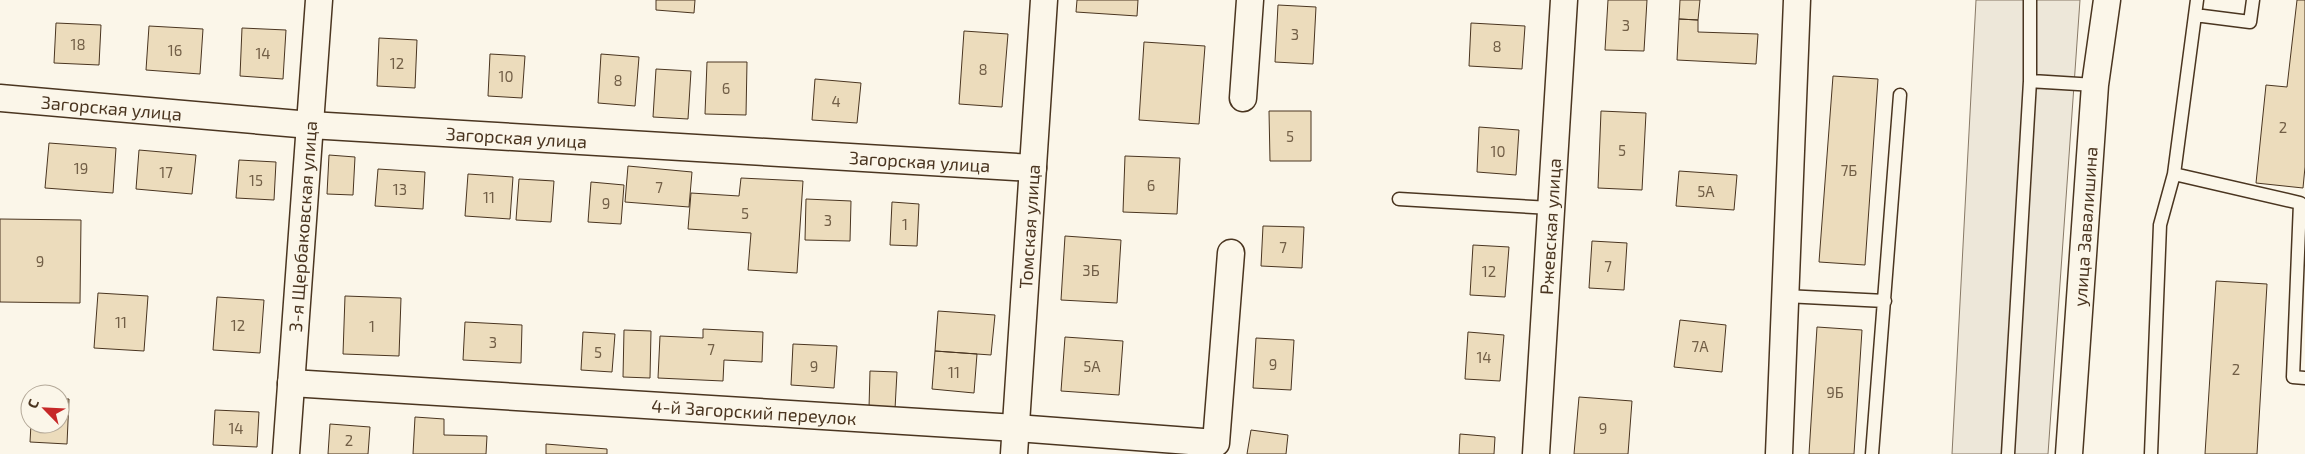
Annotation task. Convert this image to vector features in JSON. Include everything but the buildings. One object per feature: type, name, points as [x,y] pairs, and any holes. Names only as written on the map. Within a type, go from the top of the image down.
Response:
[{"type":"street","name":"3-я Щербаковская улица","points":[[286,454],[319,0]]},
{"type":"street","name":"Томская улица","points":[[1014,454],[1044,0]]},
{"type":"street","points":[[1243,98],[1250,0]]},
{"type":"street","name":"Ржевская улица","points":[[1536,454],[1564,0]]},
{"type":"street","points":[[1779,454],[1797,0]]},
{"type":"street","name":"улица Завалишина","points":[[2069,454],[2095,85],[2107,0]]},
{"type":"street","name":"Загорская улица","points":[[0,98],[310,126],[1033,168]]},
{"type":"street","name":"4-й Загорский переулок","points":[[291,383],[1016,428],[1216,443],[1231,253]]},
{"type":"lane","points":[[2008,454],[2030,81],[2030,0]]},
{"type":"lane","points":[[2151,454],[2160,225],[2174,174],[2197,0]]},
{"type":"lane","points":[[2195,14],[2250,22],[2253,0]]},
{"type":"lane","points":[[2030,81],[2095,85]]},
{"type":"lane","points":[[1872,454],[1900,95]]},
{"type":"lane","points":[[2174,174],[2302,201],[2293,377],[2305,378]]},
{"type":"lane","points":[[1399,199],[1550,208]]},
{"type":"lane","points":[[1785,296],[1885,301]]},
{"type":"shaded area","points":[[1976,0],[2080,0],[2048,454],[1952,454]]}]
